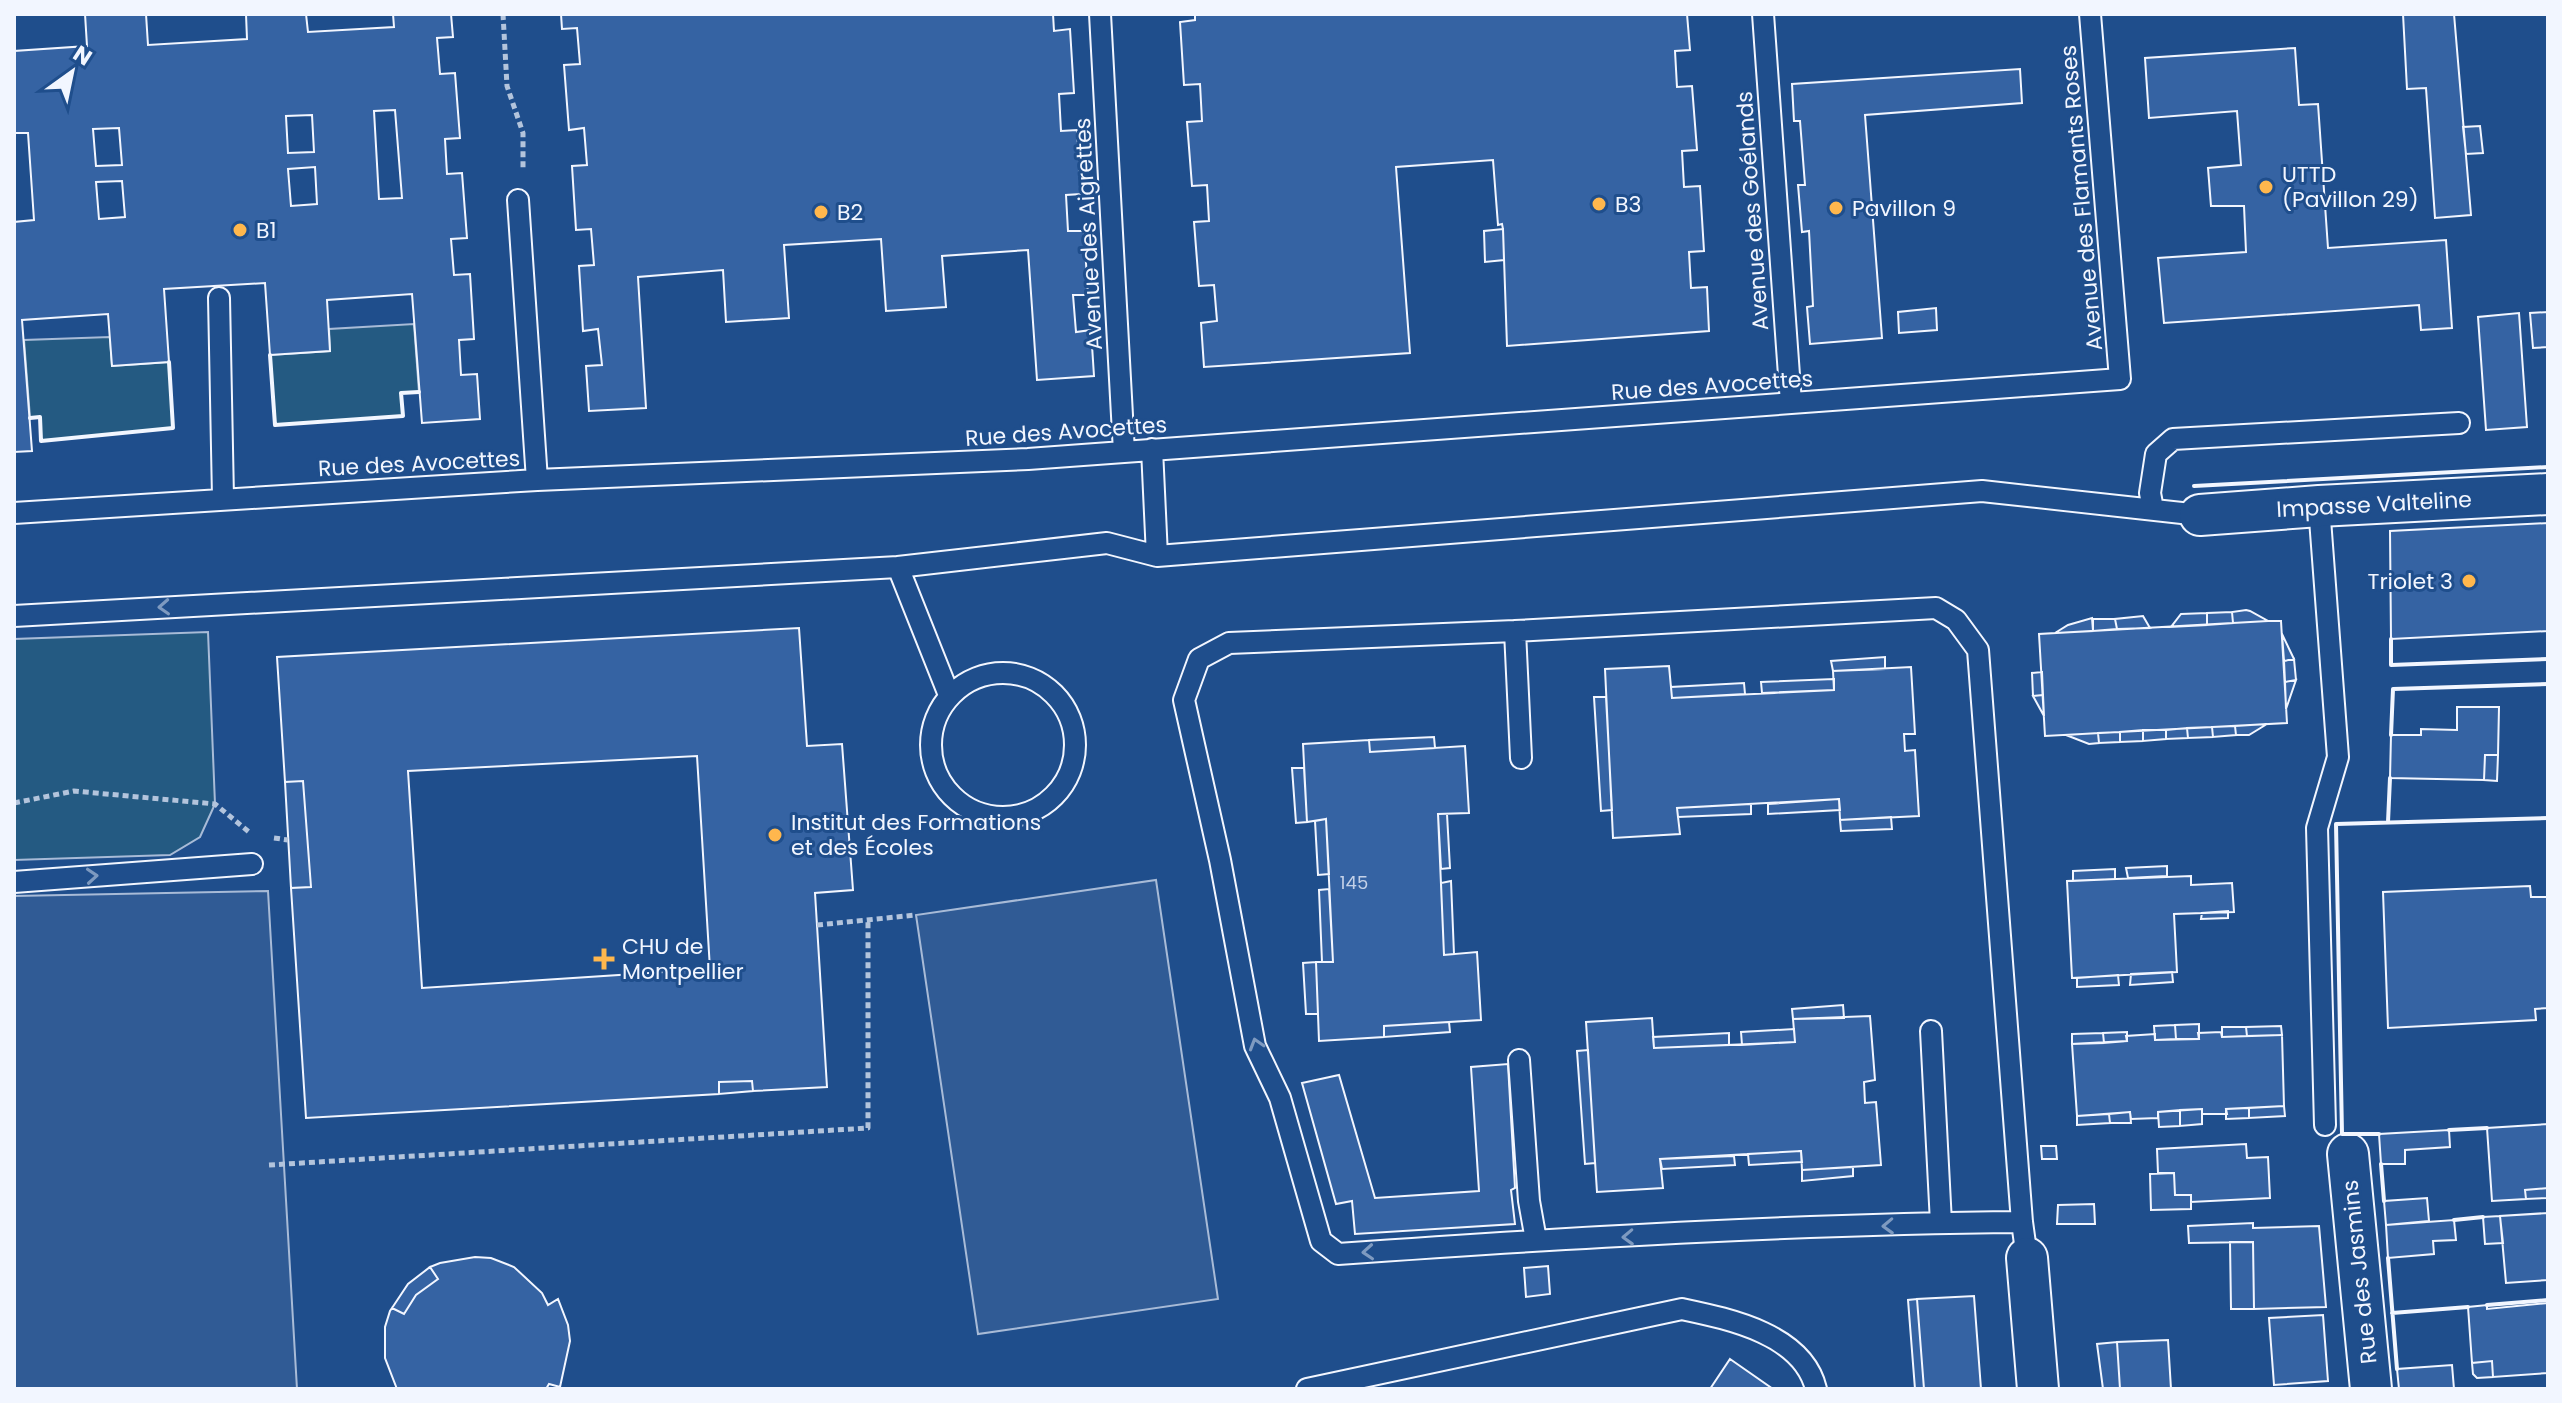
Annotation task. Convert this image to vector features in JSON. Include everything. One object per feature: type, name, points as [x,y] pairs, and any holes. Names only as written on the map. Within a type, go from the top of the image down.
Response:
[{"type":"street","name":"Impasse Valteline","points":[[2200,515],[2548,494]]},
{"type":"street","name":"Rue des Jasmins","points":[[2337,1140],[2371,1389]]},
{"type":"street","points":[[2024,1240],[2038,1389]]},
{"type":"lane","name":"Avenue des Aigrettes","points":[[1100,14],[1124,452]]},
{"type":"lane","name":"Avenue des Goélands","points":[[1762,14],[1791,403]]},
{"type":"lane","name":"Avenue des Flamants Roses","points":[[2090,14],[2120,379]]},
{"type":"lane","points":[[518,200],[537,480]]},
{"type":"lane","points":[[219,298],[223,498]]},
{"type":"lane","name":"Rue des Avocettes","points":[[14,513],[537,480],[1013,460],[2120,379]]},
{"type":"lane","points":[[2153,509],[2150,493],[2156,454],[2173,439],[2459,423]]},
{"type":"lane","points":[[1152,449],[1157,556]]},
{"type":"lane","points":[[14,616],[898,567],[1107,543],[1157,556],[1982,491],[2200,515]]},
{"type":"lane","points":[[2319,506],[2338,757],[2317,828],[2337,1140]]},
{"type":"lane","points":[[898,567],[949,695]]},
{"type":"lane","points":[[1936,608],[1956,620],[1978,650],[2024,1240],[1941,1223],[1536,1240],[1338,1254],[1321,1241],[1280,1098],[1255,1046],[1220,860],[1184,700],[1199,659],[1229,643],[1515,631],[1936,608]]},
{"type":"lane","points":[[1515,631],[1521,758]]},
{"type":"lane","points":[[1012,672],[1034,679],[1053,692],[1067,710],[1075,732],[1075,755],[1069,777],[1055,796],[1035,811],[1010,817],[986,815],[962,805],[944,788],[933,765],[930,740],[936,715],[949,695],[967,681],[989,673],[1012,672]]},
{"type":"lane","points":[[14,882],[252,864]]},
{"type":"lane","points":[[1931,1031],[1941,1223]]},
{"type":"lane","points":[[1519,1060],[1529,1201],[1536,1240]]},
{"type":"lane","points":[[1307,1389],[1682,1309],[1738,1321],[1784,1343],[1813,1377],[1816,1389]]},
{"type":"path","points":[[503,14],[507,86],[523,133],[524,167],[518,200]]},
{"type":"path","points":[[14,803],[74,791],[215,804],[254,836]]},
{"type":"path","points":[[265,837],[288,840]]},
{"type":"path","points":[[817,925],[916,915]]},
{"type":"path","points":[[269,1165],[868,1128],[868,920]]},
{"type":"shaded area","points":[[414,324],[419,392],[401,393],[403,416],[275,425],[270,355],[330,351],[329,329]]},
{"type":"shaded area","points":[[110,337],[112,366],[169,362],[173,428],[41,441],[40,417],[30,418],[24,340]]},
{"type":"shaded area","points":[[208,632],[215,804],[200,837],[170,855],[14,860],[14,639]]},
{"type":"shaded area","points":[[1156,880],[1218,1299],[978,1334],[916,915]]},
{"type":"shaded area","points":[[268,891],[297,1389],[14,1389],[14,896]]},
{"type":"building","name":"B1","points":[[85,14],[146,14],[148,45],[247,39],[246,14],[306,14],[308,32],[394,27],[393,14],[451,14],[453,37],[437,38],[440,74],[455,73],[460,138],[445,139],[447,174],[462,173],[467,238],[451,239],[454,275],[470,274],[474,339],[459,340],[461,375],[477,374],[480,419],[422,423],[412,294],[327,300],[330,351],[270,355],[265,283],[164,289],[169,362],[112,366],[108,314],[22,320],[32,451],[14,452],[14,222],[34,220],[28,133],[14,133],[14,51],[87,46]],"holes":[[[395,110],[402,198],[379,199],[374,111]],[[312,115],[314,152],[288,153],[286,116]],[[119,128],[122,165],[96,166],[93,129]],[[315,167],[317,204],[291,206],[288,169]],[[122,181],[125,217],[99,219],[96,182]]]},
{"type":"building","name":"B2","points":[[561,14],[1053,14],[1054,31],[1070,29],[1074,93],[1059,94],[1061,131],[1077,130],[1081,194],[1066,195],[1068,231],[1084,231],[1088,295],[1073,295],[1076,332],[1091,330],[1094,376],[1037,380],[1028,250],[942,256],[946,307],[886,311],[881,239],[784,245],[789,318],[726,322],[723,270],[638,277],[646,408],[589,411],[586,366],[602,365],[598,329],[583,331],[579,266],[594,265],[591,229],[576,230],[572,166],[587,165],[584,128],[569,130],[564,65],[580,64],[577,28],[562,29]]},
{"type":"building","name":"B3","points":[[1195,14],[1687,14],[1690,50],[1675,51],[1677,87],[1692,86],[1697,150],[1682,151],[1684,187],[1700,186],[1704,251],[1689,252],[1691,288],[1707,287],[1709,331],[1507,346],[1503,229],[1502,224],[1498,225],[1493,160],[1396,167],[1410,353],[1204,367],[1201,323],[1217,321],[1214,285],[1199,286],[1194,222],[1209,221],[1207,185],[1192,186],[1187,122],[1202,121],[1200,84],[1184,85],[1180,22],[1195,20]]},
{"type":"building","points":[[2403,14],[2454,14],[2471,215],[2435,218],[2426,88],[2407,89]]},
{"type":"building","name":"UTTD (Pavillon 29)","points":[[2295,48],[2299,105],[2318,104],[2328,248],[2446,240],[2452,328],[2421,330],[2419,305],[2164,323],[2158,258],[2246,252],[2244,206],[2211,206],[2208,168],[2241,165],[2237,111],[2149,118],[2145,58]]},
{"type":"building","name":"Pavillon 9","points":[[2020,69],[2022,103],[1865,115],[1882,338],[1810,344],[1807,307],[1813,306],[1809,231],[1802,232],[1798,185],[1805,185],[1800,121],[1794,121],[1792,84]]},
{"type":"building","points":[[2480,126],[2483,153],[2466,154],[2463,127]]},
{"type":"building","points":[[1503,229],[1504,260],[1485,262],[1484,231]]},
{"type":"building","points":[[1936,308],[1937,330],[1899,333],[1898,312]]},
{"type":"building","points":[[2548,312],[2548,347],[2533,348],[2530,313]]},
{"type":"building","points":[[2519,313],[2527,427],[2486,430],[2478,317]]},
{"type":"building","name":"Triolet 3","points":[[2548,523],[2548,631],[2391,639],[2390,531]]},
{"type":"building","points":[[2246,610],[2268,621],[2233,623],[2232,612]]},
{"type":"building","points":[[2232,612],[2233,623],[2207,625],[2207,613]]},
{"type":"building","points":[[2207,613],[2207,625],[2171,627],[2181,614]]},
{"type":"building","points":[[2143,616],[2150,628],[2117,629],[2115,619]]},
{"type":"building","points":[[2092,618],[2093,631],[2055,633],[2068,625]]},
{"type":"building","points":[[2093,619],[2115,619],[2117,629],[2093,631]]},
{"type":"building","points":[[2281,621],[2287,723],[2045,736],[2039,634]]},
{"type":"building","name":"Institut des Formations et des Écoles","points":[[799,628],[807,746],[842,744],[853,890],[815,893],[827,1087],[753,1091],[752,1081],[719,1082],[719,1094],[306,1118],[291,888],[311,887],[303,781],[285,782],[277,657]],"holes":[[[697,756],[710,969],[422,988],[408,771]]]},
{"type":"building","points":[[2282,634],[2294,659],[2284,661]]},
{"type":"building","points":[[1885,657],[1885,669],[1833,671],[1831,661]]},
{"type":"building","points":[[2294,659],[2296,680],[2285,682],[2284,661]]},
{"type":"building","points":[[1669,666],[1672,698],[1834,690],[1833,671],[1911,667],[1915,734],[1904,734],[1905,751],[1915,750],[1919,816],[1840,820],[1839,799],[1677,808],[1680,834],[1613,838],[1605,669]]},
{"type":"building","points":[[2042,672],[2043,695],[2033,696],[2032,673]]},
{"type":"building","points":[[1834,679],[1834,690],[1762,693],[1761,682]]},
{"type":"building","points":[[2296,680],[2286,709],[2285,682]]},
{"type":"building","points":[[1744,683],[1745,694],[1672,698],[1671,687]]},
{"type":"building","points":[[2043,695],[2044,716],[2033,696]]},
{"type":"building","points":[[1594,697],[1606,697],[1612,810],[1601,811]]},
{"type":"building","points":[[2457,707],[2499,707],[2498,755],[2485,755],[2484,780],[2390,778],[2391,735],[2421,735],[2421,729],[2457,730]]},
{"type":"building","points":[[2267,724],[2249,735],[2236,735],[2235,726]]},
{"type":"building","points":[[2235,726],[2236,735],[2213,737],[2212,727]]},
{"type":"building","points":[[2212,727],[2213,737],[2188,738],[2187,728]]},
{"type":"building","points":[[2187,728],[2188,738],[2166,739],[2166,730]]},
{"type":"building","points":[[2143,730],[2143,741],[2120,742],[2120,732]]},
{"type":"building","points":[[2143,730],[2166,730],[2166,739],[2143,741]]},
{"type":"building","points":[[2120,732],[2120,742],[2099,743],[2098,733]]},
{"type":"building","points":[[2098,733],[2099,743],[2089,744],[2066,735]]},
{"type":"building","points":[[1434,737],[1435,748],[1370,752],[1369,740]]},
{"type":"building","points":[[1369,740],[1370,752],[1465,746],[1469,813],[1438,814],[1444,955],[1477,952],[1481,1020],[1384,1026],[1384,1037],[1319,1041],[1316,962],[1333,962],[1326,819],[1307,822],[1303,744]]},
{"type":"building","points":[[2485,755],[2498,755],[2497,781],[2484,780]]},
{"type":"building","points":[[1292,768],[1304,768],[1307,822],[1296,823]]},
{"type":"building","points":[[303,781],[311,887],[291,888],[285,782]]},
{"type":"building","points":[[1839,799],[1840,810],[1768,814],[1768,804]]},
{"type":"building","points":[[1751,804],[1751,814],[1678,817],[1677,808]]},
{"type":"building","points":[[1438,814],[1447,814],[1450,868],[1441,869]]},
{"type":"building","points":[[1891,817],[1892,829],[1841,831],[1840,820]]},
{"type":"building","points":[[1326,819],[1329,874],[1318,875],[1315,821]]},
{"type":"building","points":[[2167,866],[2167,876],[2128,878],[2126,868]]},
{"type":"building","points":[[2115,869],[2115,879],[2073,881],[2073,871]]},
{"type":"building","points":[[2191,876],[2191,885],[2232,883],[2234,912],[2174,914],[2177,972],[2072,978],[2067,881]]},
{"type":"building","points":[[1451,881],[1454,954],[1444,955],[1441,883]]},
{"type":"building","points":[[2530,886],[2531,897],[2548,897],[2548,1008],[2535,1009],[2536,1020],[2388,1028],[2383,892]]},
{"type":"building","points":[[1329,889],[1333,962],[1322,962],[1319,890]]},
{"type":"building","points":[[2228,911],[2228,918],[2201,919],[2202,913]]},
{"type":"building","points":[[1316,962],[1318,1014],[1306,1014],[1303,963]]},
{"type":"building","points":[[2172,972],[2173,982],[2130,985],[2131,974]]},
{"type":"building","points":[[2118,975],[2119,985],[2077,987],[2077,978]]},
{"type":"building","points":[[1843,1005],[1844,1018],[1793,1019],[1792,1009]]},
{"type":"building","points":[[1870,1016],[1875,1080],[1864,1082],[1865,1103],[1876,1102],[1881,1165],[1802,1170],[1801,1151],[1660,1159],[1663,1188],[1597,1192],[1586,1022],[1652,1018],[1654,1048],[1795,1042],[1793,1019]]},
{"type":"building","points":[[1449,1022],[1450,1032],[1384,1037],[1384,1026]]},
{"type":"building","points":[[2199,1024],[2199,1039],[2176,1039],[2175,1025]]},
{"type":"building","points":[[2175,1025],[2176,1039],[2155,1040],[2154,1026]]},
{"type":"building","points":[[2281,1026],[2282,1035],[2247,1036],[2246,1027]]},
{"type":"building","points":[[2222,1027],[2246,1027],[2247,1036],[2222,1037]]},
{"type":"building","points":[[1794,1029],[1795,1042],[1742,1045],[1741,1032]]},
{"type":"building","points":[[2127,1032],[2127,1041],[2104,1043],[2103,1033]]},
{"type":"building","points":[[2221,1032],[2222,1037],[2282,1035],[2284,1106],[2226,1109],[2227,1114],[2202,1114],[2202,1109],[2158,1112],[2158,1118],[2131,1119],[2130,1112],[2077,1116],[2072,1044],[2127,1041],[2126,1036],[2155,1034],[2155,1040],[2199,1039],[2198,1033]]},
{"type":"building","points":[[1729,1033],[1729,1045],[1654,1048],[1653,1037]]},
{"type":"building","points":[[2103,1033],[2104,1043],[2072,1044],[2072,1034]]},
{"type":"building","points":[[1588,1050],[1595,1163],[1585,1164],[1577,1051]]},
{"type":"building","points":[[1508,1064],[1515,1188],[1511,1190],[1515,1224],[1355,1234],[1352,1201],[1336,1204],[1302,1083],[1339,1075],[1375,1198],[1479,1191],[1471,1067]]},
{"type":"building","points":[[752,1081],[753,1091],[719,1094],[719,1082]]},
{"type":"building","points":[[2284,1106],[2285,1116],[2249,1118],[2249,1108]]},
{"type":"building","points":[[2249,1108],[2249,1118],[2226,1119],[2226,1109]]},
{"type":"building","points":[[2202,1109],[2202,1124],[2180,1126],[2180,1110]]},
{"type":"building","points":[[2180,1110],[2180,1126],[2159,1127],[2158,1112]]},
{"type":"building","points":[[2130,1112],[2131,1123],[2110,1123],[2109,1114]]},
{"type":"building","points":[[2109,1114],[2110,1123],[2077,1125],[2077,1116]]},
{"type":"building","points":[[2548,1124],[2548,1188],[2525,1190],[2526,1199],[2492,1201],[2487,1128]]},
{"type":"building","points":[[2449,1130],[2450,1147],[2405,1150],[2405,1164],[2381,1164],[2379,1134]]},
{"type":"building","points":[[2246,1144],[2247,1158],[2268,1157],[2270,1198],[2191,1202],[2191,1195],[2175,1195],[2174,1173],[2158,1173],[2157,1149]]},
{"type":"building","points":[[2041,1146],[2056,1146],[2057,1159],[2042,1159]]},
{"type":"building","points":[[1801,1151],[1802,1162],[1749,1165],[1748,1154]]},
{"type":"building","points":[[1734,1156],[1735,1165],[1662,1169],[1660,1159]]},
{"type":"building","points":[[1853,1167],[1853,1176],[1802,1181],[1802,1170]]},
{"type":"building","points":[[2174,1173],[2175,1195],[2191,1195],[2191,1209],[2151,1210],[2150,1174]]},
{"type":"building","points":[[2548,1188],[2548,1198],[2526,1199],[2525,1190]]},
{"type":"building","points":[[2427,1198],[2429,1221],[2386,1225],[2384,1201]]},
{"type":"building","points":[[2094,1204],[2095,1224],[2057,1224],[2058,1205]]},
{"type":"building","points":[[2548,1213],[2548,1280],[2506,1283],[2500,1216]]},
{"type":"building","points":[[2500,1216],[2503,1243],[2485,1244],[2483,1217]]},
{"type":"building","points":[[2454,1220],[2456,1240],[2433,1241],[2434,1254],[2388,1258],[2386,1225]]},
{"type":"building","points":[[2253,1223],[2253,1228],[2319,1226],[2326,1307],[2254,1309],[2253,1242],[2189,1243],[2188,1226]]},
{"type":"building","points":[[2230,1242],[2253,1242],[2254,1309],[2231,1309]]},
{"type":"building","points":[[475,1257],[491,1258],[514,1267],[542,1293],[548,1305],[558,1299],[568,1325],[570,1341],[560,1387],[549,1384],[546,1389],[397,1389],[385,1358],[385,1327],[390,1311],[392,1308],[404,1314],[416,1295],[438,1279],[430,1267]]},
{"type":"building","points":[[1548,1266],[1550,1294],[1526,1297],[1524,1268]]},
{"type":"building","points":[[430,1267],[438,1279],[416,1295],[404,1314],[392,1308],[408,1284]]},
{"type":"building","points":[[1974,1296],[1981,1389],[1924,1389],[1917,1299]]},
{"type":"building","points":[[1917,1299],[1924,1389],[1915,1389],[1908,1300]]},
{"type":"building","points":[[2548,1303],[2548,1373],[2493,1377],[2492,1361],[2472,1363],[2468,1307],[2487,1305],[2487,1309]]},
{"type":"building","points":[[2323,1315],[2328,1381],[2274,1385],[2269,1318]]},
{"type":"building","points":[[2168,1340],[2171,1389],[2120,1389],[2117,1342]]},
{"type":"building","points":[[2117,1342],[2120,1389],[2103,1389],[2097,1344]]},
{"type":"building","points":[[1730,1359],[1773,1389],[1710,1389]]},
{"type":"building","points":[[2492,1361],[2493,1377],[2477,1378],[2473,1374],[2472,1363]]},
{"type":"building","points":[[2452,1365],[2454,1389],[2399,1389],[2397,1369]]},
{"type":"wall","points":[[270,355],[275,425],[403,416],[401,393],[419,392]]},
{"type":"wall","points":[[30,418],[40,417],[41,441],[173,428],[169,362]]},
{"type":"wall","points":[[2194,486],[2548,467]]},
{"type":"wall","points":[[2391,639],[2391,665],[2548,659]]},
{"type":"wall","points":[[2391,735],[2393,689],[2548,684]]},
{"type":"wall","points":[[2388,822],[2390,778]]},
{"type":"wall","points":[[2379,1134],[2342,1134],[2336,824],[2548,818]]},
{"type":"wall","points":[[2449,1130],[2487,1128]]},
{"type":"wall","points":[[2381,1164],[2384,1201]]},
{"type":"wall","points":[[2454,1220],[2483,1217]]},
{"type":"wall","points":[[2388,1258],[2397,1369]]},
{"type":"wall","points":[[2487,1305],[2548,1300]]},
{"type":"wall","points":[[2392,1313],[2468,1307]]},
{"type":"place","name":"UTTD (Pavillon 29)","points":[[2266,187]]},
{"type":"place","name":"B3","points":[[1599,204]]},
{"type":"place","name":"Pavillon 9","points":[[1836,208]]},
{"type":"place","name":"B2","points":[[821,212]]},
{"type":"place","name":"B1","points":[[240,230]]},
{"type":"place","name":"Triolet 3","points":[[2469,581]]},
{"type":"place","name":"Institut des Formations et des Écoles","points":[[775,835]]},
{"type":"place","name":"CHU de Montpellier","points":[[604,959]]}]
